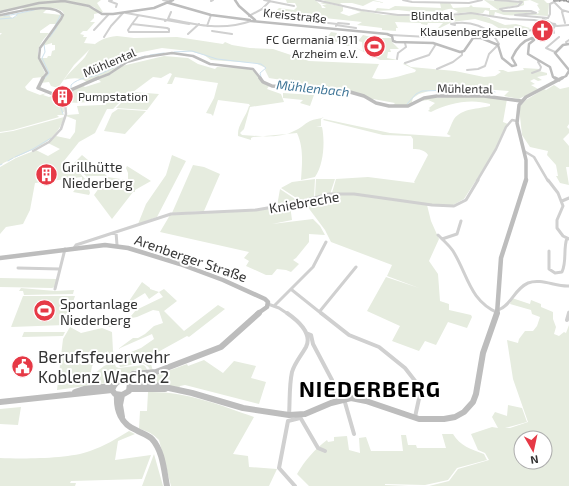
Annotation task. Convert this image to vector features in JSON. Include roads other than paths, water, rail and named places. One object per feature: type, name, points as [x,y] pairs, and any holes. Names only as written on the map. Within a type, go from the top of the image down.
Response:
[{"type":"main road","points":[[554,1],[565,1]]},
{"type":"street","points":[[112,0],[109,1],[117,5],[116,7]]},
{"type":"street","points":[[163,0],[171,1]]},
{"type":"street","points":[[168,19],[216,27],[236,27],[252,20],[235,0]]},
{"type":"street","points":[[264,0],[294,6]]},
{"type":"street","name":"Blindtal","points":[[316,0],[398,15],[448,15],[471,13],[509,19],[534,20],[553,24]]},
{"type":"street","points":[[404,0],[469,3],[482,0]]},
{"type":"street","points":[[495,0],[520,1],[522,3],[518,6],[500,9],[503,11],[531,11],[536,13],[514,15],[548,18],[550,14],[550,4],[554,1],[564,11],[569,12]]},
{"type":"street","points":[[0,14],[39,3],[64,1],[90,6],[101,14],[108,15],[154,8],[171,1]]},
{"type":"street","name":"Kreisstraße","points":[[171,1],[211,15],[391,35]]},
{"type":"street","points":[[249,16],[262,9],[270,1]]},
{"type":"street","name":"Mühlental","points":[[0,14],[39,9],[55,9],[62,12],[63,15],[61,20],[40,48],[39,58],[47,74],[40,82],[38,88],[54,94],[64,93],[82,84],[109,74],[128,62],[147,57],[175,53],[194,57],[208,64],[254,69],[260,80],[272,86],[350,92],[386,105],[408,106],[424,98],[439,96],[478,96],[521,101]]},
{"type":"street","points":[[262,9],[266,10],[266,15]]},
{"type":"street","points":[[564,11],[562,12],[565,24],[569,29]]},
{"type":"street","points":[[165,21],[168,19],[171,12]]},
{"type":"street","points":[[127,13],[165,21],[185,24],[189,23]]},
{"type":"street","points":[[104,37],[110,26],[127,13]]},
{"type":"street","points":[[94,30],[108,15]]},
{"type":"street","points":[[207,26],[211,15]]},
{"type":"street","points":[[131,24],[167,28],[169,30],[163,33],[131,32],[128,30],[131,24],[138,16]]},
{"type":"street","points":[[178,21],[180,16]]},
{"type":"street","points":[[529,16],[553,24],[569,25]]},
{"type":"street","points":[[189,23],[190,17]]},
{"type":"street","points":[[188,34],[197,24],[198,19]]},
{"type":"street","points":[[455,25],[451,24],[469,21],[494,36],[499,44],[497,45],[504,59],[509,65],[515,66],[516,65],[512,58],[514,52],[528,39],[542,34],[531,30],[528,31]]},
{"type":"street","name":"Kreisstraße","points":[[319,22],[337,25]]},
{"type":"street","points":[[334,29],[338,23],[349,24]]},
{"type":"street","points":[[553,24],[555,26],[553,29],[554,33]]},
{"type":"street","points":[[337,25],[356,28]]},
{"type":"street","points":[[209,33],[216,27]]},
{"type":"street","points":[[212,31],[232,34]]},
{"type":"street","points":[[391,35],[395,42],[436,44],[454,51],[462,52]]},
{"type":"street","points":[[391,35],[428,38],[454,36]]},
{"type":"street","points":[[295,486],[279,468],[288,420],[335,401],[353,398],[366,401],[415,419],[433,420],[450,418],[464,412],[471,406],[476,394],[483,353],[498,311],[500,261],[526,182],[527,165],[519,135],[517,121],[518,106],[521,101],[567,75],[569,70],[555,54],[546,48],[555,39],[560,37]]},
{"type":"street","points":[[437,70],[455,61],[462,55],[462,52],[474,38],[481,38],[497,45]]},
{"type":"street","points":[[533,38],[528,47],[528,53],[551,68],[553,76],[559,80]]},
{"type":"street","points":[[555,54],[567,44],[566,42],[569,40]]},
{"type":"street","points":[[397,59],[398,53],[406,47],[405,43]]},
{"type":"street","points":[[405,63],[430,56],[436,44]]},
{"type":"street","points":[[467,70],[478,69],[485,66],[489,54],[497,45]]},
{"type":"street","points":[[532,73],[540,70],[538,62],[540,61]]},
{"type":"street","name":"Mühlental","points":[[33,151],[49,142],[61,129],[66,114],[65,103],[73,89]]},
{"type":"street","name":"Kniebreche","points":[[74,248],[76,245],[160,217],[181,212],[256,210],[296,203],[331,194],[354,194],[438,206],[454,206],[466,200],[496,149],[508,124],[512,120],[517,121]]},
{"type":"street","points":[[524,151],[530,154],[537,162],[544,175],[559,192],[562,201],[563,207],[557,219],[556,225],[560,233],[568,238],[565,241],[566,255],[564,267],[560,273],[550,271],[548,265],[549,251]]},
{"type":"street","points":[[562,201],[569,198]]},
{"type":"street","points":[[442,240],[456,234],[461,221]]},
{"type":"street","name":"Arenberger Straße","points":[[116,232],[117,245]]},
{"type":"street","points":[[438,236],[454,252],[472,291],[487,308],[498,311],[504,309],[514,294],[531,282],[539,282],[554,286],[569,286]]},
{"type":"street","points":[[275,306],[316,264],[326,242]]},
{"type":"street","name":"Arenberger Straße","points":[[0,258],[105,244],[117,245],[176,263],[227,281],[265,299],[268,304],[275,306],[293,318],[306,333],[311,335],[313,344],[332,380],[335,401]]},
{"type":"street","points":[[56,289],[65,249]]},
{"type":"street","points":[[320,311],[334,297],[356,267]]},
{"type":"street","points":[[564,267],[569,268]]},
{"type":"street","points":[[18,268],[60,269]]},
{"type":"street","points":[[292,290],[353,337],[379,347],[412,376],[419,386],[420,394],[415,419]]},
{"type":"street","points":[[167,486],[158,450],[153,440],[132,429],[122,418],[120,395],[129,385],[133,374],[156,372],[221,347],[231,340],[253,317],[265,309],[268,304]]},
{"type":"street","points":[[567,320],[569,312]]},
{"type":"street","points":[[289,415],[292,375],[296,362],[308,343],[306,333]]},
{"type":"street","points":[[0,402],[83,393],[112,388],[118,381],[129,385],[173,389],[205,396],[243,408],[300,416]]},
{"type":"street","points":[[112,388],[120,395]]},
{"type":"street","points":[[344,399],[354,434]]},
{"type":"street","points":[[300,416],[318,448],[325,451]]},
{"type":"waterway","name":"Mühlenbach","points":[[11,15],[34,10]]},
{"type":"waterway","name":"Mühlenbach","points":[[55,26],[61,14]]},
{"type":"waterway","name":"Mühlenbach","points":[[4,16],[10,15]]},
{"type":"waterway","name":"Mühlenbach","points":[[13,18],[17,15]]},
{"type":"waterway","name":"Mühlenbach","points":[[0,19],[12,18]]},
{"type":"waterway","name":"Mühlenbach","points":[[50,37],[57,27]]},
{"type":"waterway","name":"Mühlenbach","points":[[44,44],[45,52],[42,58],[49,73],[44,79]]},
{"type":"waterway","name":"Mühlenbach","points":[[174,52],[192,51],[217,59],[261,64],[266,68],[260,73],[261,77]]},
{"type":"waterway","name":"Mühlenbach","points":[[150,55],[164,53]]},
{"type":"waterway","name":"Mühlenbach","points":[[71,89],[71,85],[78,80],[100,74],[145,56]]},
{"type":"waterway","name":"Mühlenbach","points":[[282,85],[295,86]]},
{"type":"waterway","name":"Mühlenbach","points":[[306,87],[336,89]]},
{"type":"waterway","name":"Mühlenbach","points":[[407,104],[416,94],[422,91],[481,89],[495,92]]},
{"type":"waterway","name":"Mühlenbach","points":[[58,99],[60,96],[70,92]]},
{"type":"waterway","points":[[60,105],[63,114]]},
{"type":"waterway","points":[[15,157],[33,149],[51,138]]},
{"type":"waterway","points":[[8,161],[13,158]]},
{"type":"place","name":"Klausenbergkapelle","points":[[543,31]]},
{"type":"place","name":"FC Germania 1911 Arzheim e.V.","points":[[374,46]]},
{"type":"place","name":"Pumpstation","points":[[62,96]]},
{"type":"place","name":"Grillhütte Niederberg","points":[[47,174]]},
{"type":"place","name":"Sportanlage Niederberg","points":[[44,311]]},
{"type":"place","name":"Berufsfeuerwehr Koblenz Wache 2","points":[[23,366]]},
{"type":"district","name":"NIEDERBERG","points":[[370,388]]}]
